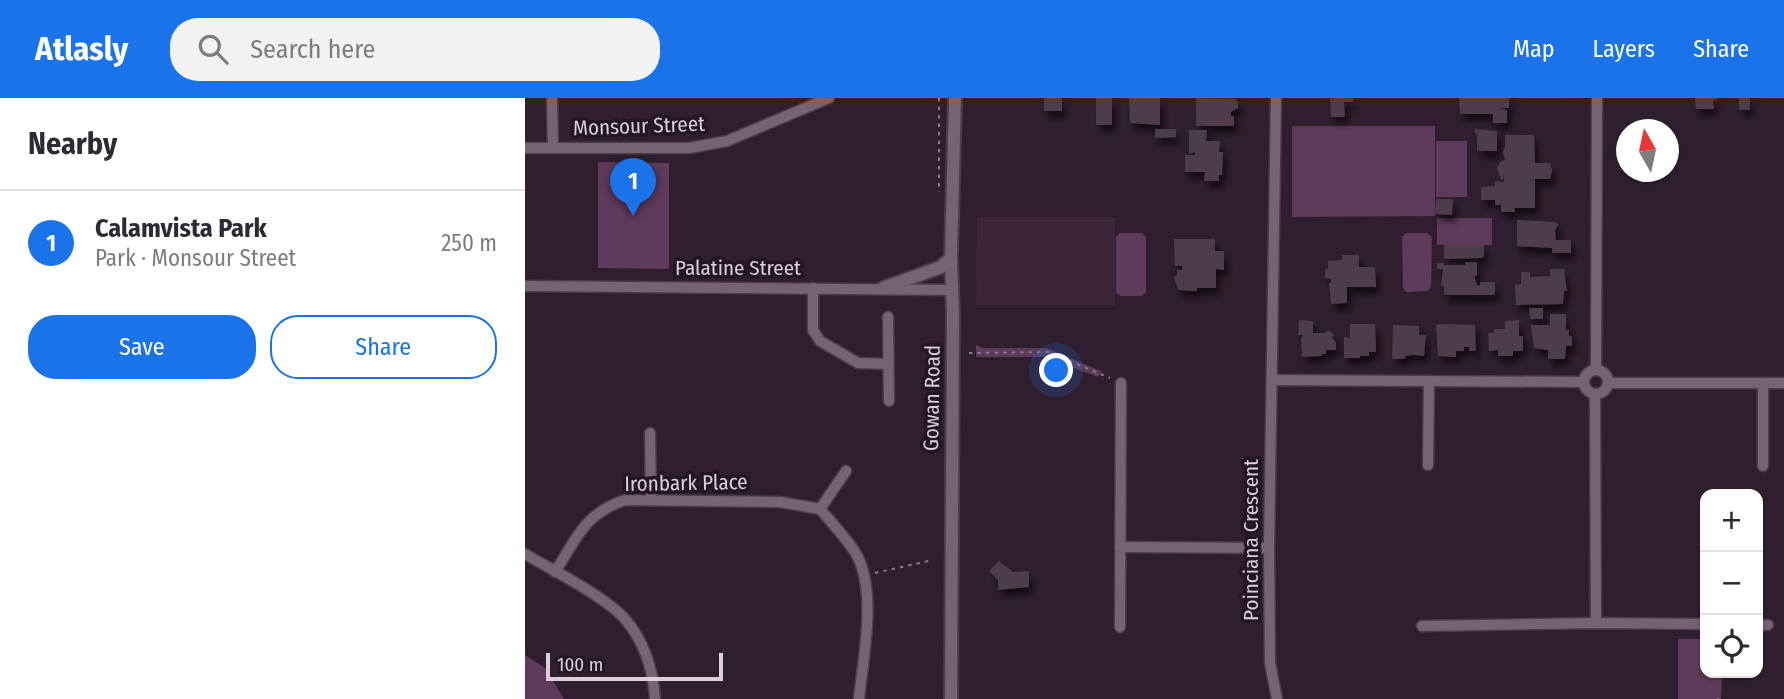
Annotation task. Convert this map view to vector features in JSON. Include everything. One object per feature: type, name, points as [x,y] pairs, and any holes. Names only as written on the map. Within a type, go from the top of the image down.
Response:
[{"type":"main road","name":"Gowan Road","points":[[951,699],[951,258],[955,98]]},
{"type":"main road","points":[[883,288],[941,267],[951,258]]},
{"type":"street","points":[[552,98],[553,147]]},
{"type":"street","name":"Monsour Street","points":[[525,148],[689,148],[727,142],[829,98]]},
{"type":"street","name":"Poinciana Crescent","points":[[1276,98],[1269,548],[1270,663],[1277,699]]},
{"type":"street","points":[[1596,370],[1597,98]]},
{"type":"street","name":"Palatine Street","points":[[525,286],[952,289]]},
{"type":"street","points":[[813,288],[813,330],[820,341],[858,363],[888,363]]},
{"type":"street","points":[[888,317],[888,401]]},
{"type":"street","points":[[1596,370],[1603,372],[1608,383],[1605,390],[1595,394],[1586,389],[1583,382],[1588,372],[1596,370]]},
{"type":"street","points":[[1272,380],[1583,382]]},
{"type":"street","points":[[1428,465],[1429,381]]},
{"type":"street","points":[[1120,627],[1121,383]]},
{"type":"street","points":[[1608,383],[1784,383]]},
{"type":"street","points":[[1763,383],[1763,466]]},
{"type":"street","points":[[1595,394],[1596,623]]},
{"type":"street","points":[[650,433],[651,499]]},
{"type":"street","points":[[846,471],[820,509],[856,554],[864,576],[867,609],[859,699]]},
{"type":"street","name":"Ironbark Place","points":[[555,572],[590,518],[606,506],[625,500],[780,502],[820,509]]},
{"type":"street","points":[[1120,547],[1269,548]]},
{"type":"street","points":[[525,554],[601,600],[624,618],[642,646],[652,673],[655,699]]},
{"type":"street","points":[[1422,626],[1700,624]]},
{"type":"path","points":[[939,98],[939,202]]},
{"type":"path","points":[[969,353],[1048,352],[1121,383]]},
{"type":"path","points":[[864,576],[933,559]]},
{"type":"shaded area","points":[[1292,126],[1435,126],[1435,216],[1292,217]]},
{"type":"shaded area","points":[[1436,141],[1467,141],[1467,197],[1436,197]]},
{"type":"shaded area","points":[[598,162],[669,163],[669,269],[598,268]]},
{"type":"shaded area","points":[[977,217],[1115,217],[1115,305],[976,305]]},
{"type":"shaded area","points":[[1437,218],[1492,218],[1492,245],[1437,245]]},
{"type":"shaded area","points":[[1120,233],[1142,233],[1146,237],[1146,292],[1142,296],[1121,296],[1116,293],[1116,237]]},
{"type":"shaded area","points":[[1406,233],[1427,233],[1432,237],[1431,287],[1428,291],[1406,292],[1403,288],[1402,237]]},
{"type":"shaded area","points":[[976,345],[983,348],[1046,348],[1101,371],[1098,377],[1046,357],[976,357]]},
{"type":"shaded area","points":[[1678,639],[1700,639],[1700,678],[1722,678],[1721,699],[1678,699]]},
{"type":"shaded area","points":[[525,655],[545,668],[564,699],[525,699]]},
{"type":"building","points":[[1044,98],[1062,98],[1062,111],[1044,111]]},
{"type":"building","points":[[1096,98],[1112,98],[1112,125],[1096,125]]},
{"type":"building","points":[[1129,98],[1160,98],[1160,125],[1130,123]]},
{"type":"building","points":[[1196,98],[1235,99],[1238,108],[1231,112],[1234,126],[1196,126]]},
{"type":"building","points":[[1330,98],[1353,98],[1353,102],[1344,102],[1345,117],[1331,117]]},
{"type":"building","points":[[1459,98],[1509,98],[1509,108],[1500,108],[1507,110],[1507,123],[1493,123],[1493,114],[1460,114]]},
{"type":"building","points":[[1695,98],[1719,98],[1713,101],[1714,109],[1696,109]]},
{"type":"building","points":[[1739,98],[1750,98],[1750,110],[1739,110]]},
{"type":"building","points":[[1155,129],[1176,129],[1176,137],[1155,138]]},
{"type":"building","points":[[1475,129],[1497,131],[1497,151],[1477,151]]},
{"type":"building","points":[[1189,130],[1207,130],[1206,141],[1220,141],[1219,152],[1223,152],[1222,175],[1219,175],[1219,181],[1204,181],[1205,172],[1185,172],[1185,155],[1195,155],[1195,152],[1189,154]]},
{"type":"building","points":[[1505,135],[1534,135],[1535,163],[1550,163],[1550,179],[1535,179],[1535,208],[1514,208],[1515,212],[1501,212],[1501,205],[1495,205],[1495,200],[1481,200],[1481,187],[1495,186],[1495,181],[1504,182],[1503,173],[1501,180],[1497,168],[1500,162],[1505,160]]},
{"type":"building","points":[[1436,199],[1453,199],[1452,215],[1435,214]]},
{"type":"building","points":[[1517,220],[1555,222],[1558,224],[1555,231],[1556,240],[1571,240],[1571,253],[1552,253],[1552,248],[1517,246]]},
{"type":"building","points":[[1174,239],[1215,239],[1215,251],[1224,251],[1224,270],[1216,269],[1216,288],[1178,290],[1174,277],[1177,270],[1182,270],[1182,266],[1175,266]]},
{"type":"building","points":[[1444,245],[1484,245],[1484,256],[1444,259]]},
{"type":"building","points":[[1342,255],[1359,255],[1359,267],[1375,267],[1376,287],[1347,287],[1347,303],[1331,304],[1331,279],[1325,278],[1325,269],[1328,269],[1328,261],[1342,260]]},
{"type":"building","points":[[1465,262],[1477,262],[1477,276],[1474,276],[1477,285],[1480,286],[1480,282],[1495,282],[1495,295],[1444,295],[1444,286],[1441,286],[1443,269],[1437,269],[1437,263],[1465,265]]},
{"type":"building","points":[[1550,269],[1564,269],[1567,291],[1564,291],[1563,304],[1516,305],[1515,285],[1521,284],[1521,272],[1530,272],[1530,277],[1550,276]]},
{"type":"building","points":[[1529,308],[1543,308],[1543,319],[1530,319]]},
{"type":"building","points":[[1550,314],[1566,314],[1566,330],[1569,330],[1569,336],[1572,336],[1572,346],[1566,346],[1565,359],[1548,359],[1548,350],[1534,348],[1531,325],[1550,325]]},
{"type":"building","points":[[1299,320],[1313,321],[1313,333],[1325,333],[1328,330],[1334,335],[1332,338],[1336,342],[1336,350],[1326,350],[1326,354],[1321,354],[1322,356],[1302,357],[1303,335],[1298,335]]},
{"type":"building","points":[[1519,320],[1523,351],[1513,351],[1513,356],[1498,356],[1498,350],[1489,351],[1488,333],[1494,333],[1494,329],[1505,329],[1505,321]]},
{"type":"building","points":[[1350,324],[1375,324],[1376,352],[1369,352],[1369,356],[1360,358],[1344,358],[1344,337],[1350,338]]},
{"type":"building","points":[[1393,325],[1419,326],[1419,335],[1426,335],[1424,356],[1392,359]]},
{"type":"building","points":[[1436,325],[1475,325],[1476,351],[1469,351],[1469,347],[1464,347],[1464,351],[1456,351],[1456,357],[1438,356]]},
{"type":"building","points":[[999,561],[1013,572],[1029,571],[1029,587],[998,590],[998,580],[989,571]]},
{"type":"place","name":"Calamvista Park","points":[[633,216]]}]
